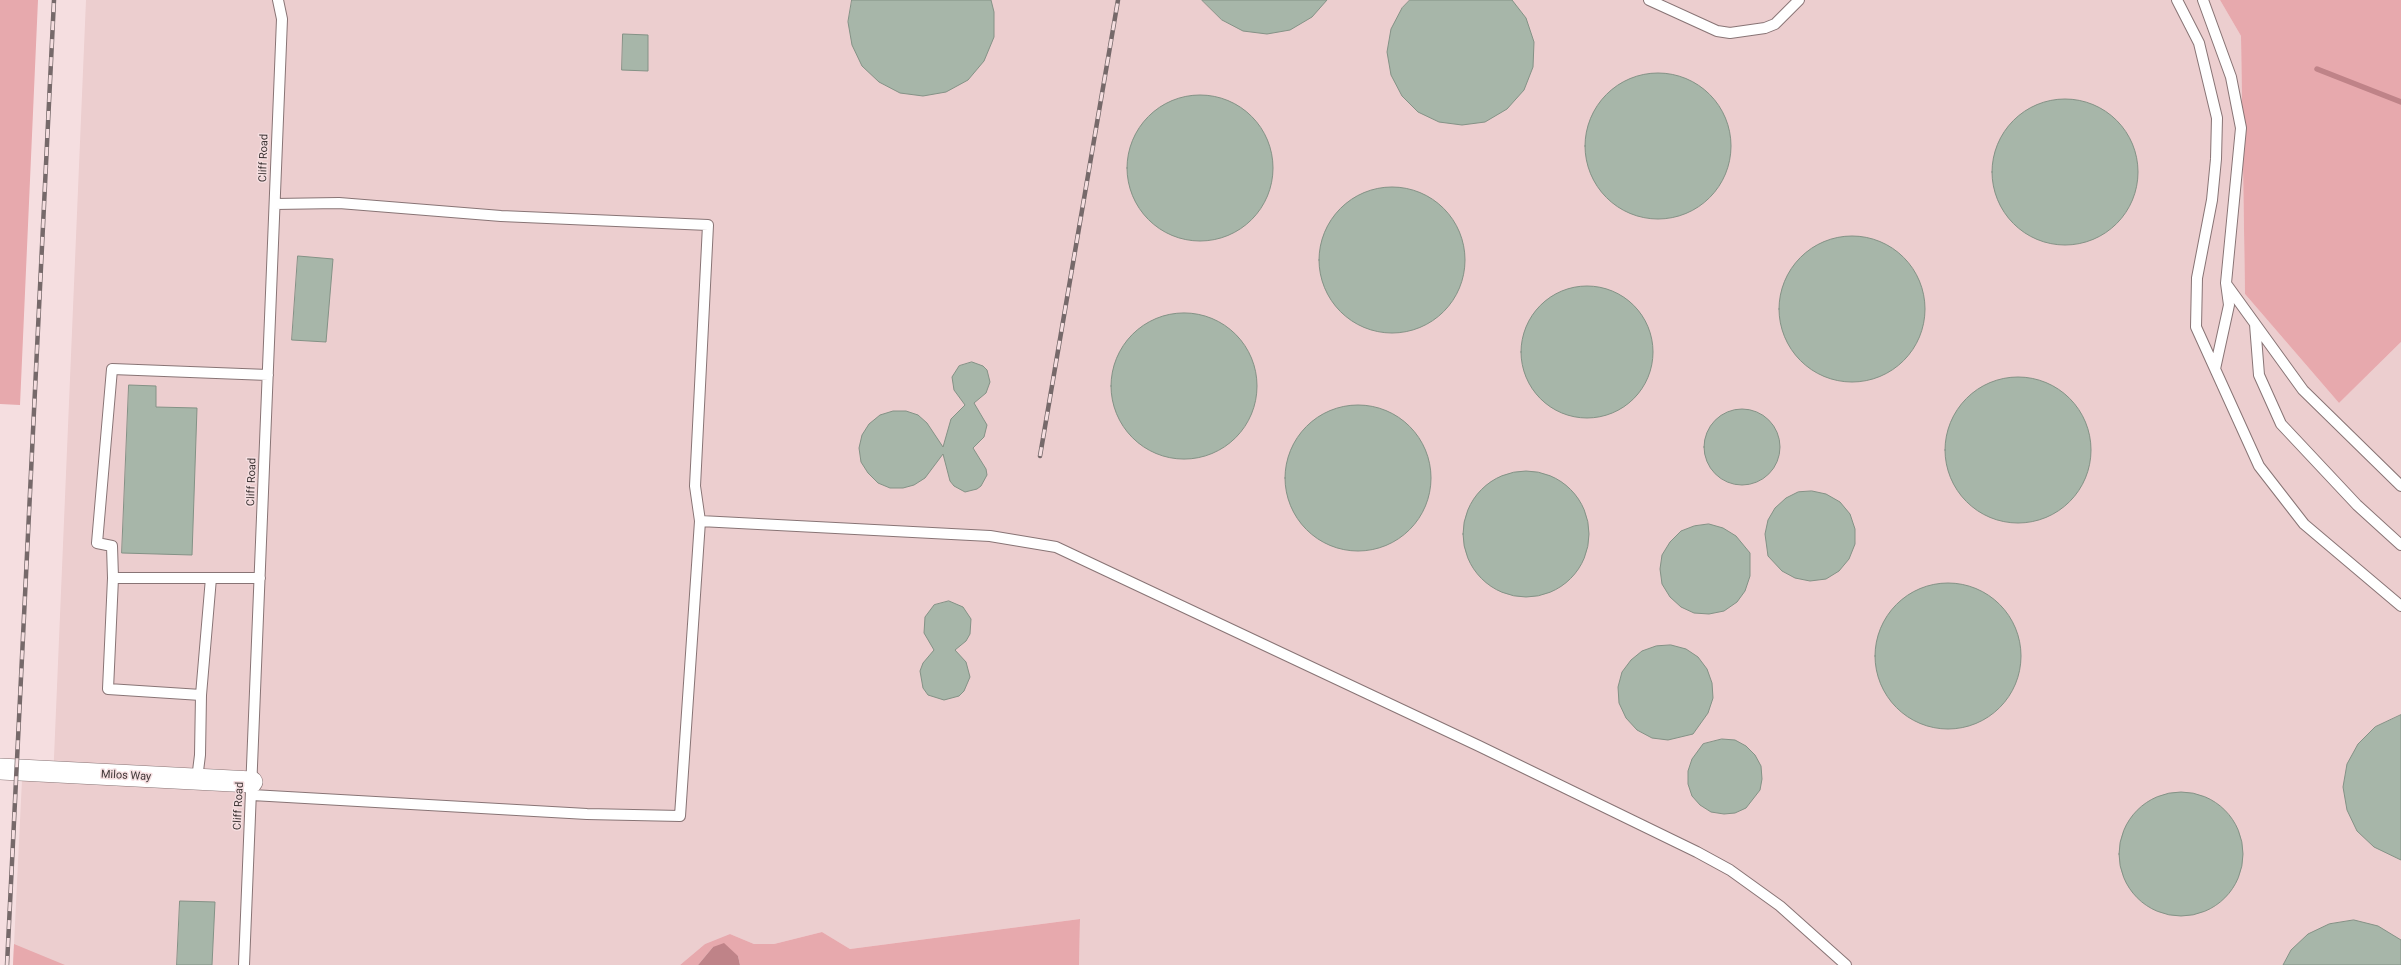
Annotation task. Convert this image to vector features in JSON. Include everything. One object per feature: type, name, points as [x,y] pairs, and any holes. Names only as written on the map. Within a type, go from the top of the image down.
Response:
[{"type":"street","name":"Milos Way","points":[[0,769],[197,779],[252,789]]},
{"type":"lane","name":"Cliff Road","points":[[244,965],[282,19],[278,0]]},
{"type":"lane","points":[[1649,0],[1717,31],[1730,33],[1765,28],[1775,24],[1799,0]]},
{"type":"lane","points":[[2177,0],[2199,43],[2217,118],[2212,200],[2197,278],[2194,317],[2196,327],[2259,466],[2304,524],[2401,606]]},
{"type":"lane","points":[[2203,0],[2231,77],[2241,128],[2226,283],[2229,305],[2215,369]]},
{"type":"lane","points":[[252,789],[587,814],[680,816],[700,521],[695,486],[708,225],[501,216],[339,203],[275,204]]},
{"type":"lane","points":[[2226,283],[2303,390],[2401,486]]},
{"type":"lane","points":[[2256,324],[2259,375],[2281,424],[2357,506],[2401,545]]},
{"type":"lane","points":[[201,695],[108,688],[113,578],[112,546],[97,543],[112,369],[268,375]]},
{"type":"lane","points":[[700,521],[990,536],[1056,547],[1486,750],[1696,852],[1730,870],[1780,906],[1846,965]]},
{"type":"lane","points":[[113,578],[260,578]]},
{"type":"lane","points":[[197,779],[200,755],[201,695],[211,578]]},
{"type":"shaded area","points":[[0,0],[38,0],[20,405],[0,404]]},
{"type":"shaded area","points":[[86,0],[2220,0],[2241,36],[2245,294],[2339,403],[2401,342],[2401,965],[1079,965],[1080,919],[850,949],[822,932],[774,944],[754,944],[730,934],[705,944],[680,965],[13,965],[22,780],[53,781]]},
{"type":"shaded area","points":[[2220,0],[2401,0],[2401,342],[2339,403],[2245,294],[2241,36]]},
{"type":"shaded area","points":[[1080,919],[1079,965],[740,965],[738,956],[713,947],[698,965],[680,965],[705,944],[730,934],[754,944],[774,944],[822,932],[850,949]]},
{"type":"shaded area","points":[[724,943],[738,956],[740,965],[698,965],[713,947]]},
{"type":"shaded area","points":[[14,944],[65,965],[13,965]]},
{"type":"building","points":[[852,0],[991,0],[994,12],[994,37],[984,61],[968,80],[946,92],[923,96],[900,93],[879,82],[862,66],[852,45],[848,22]]},
{"type":"building","points":[[1202,0],[1327,0],[1312,17],[1290,30],[1267,34],[1243,31],[1222,20]]},
{"type":"building","points":[[1410,0],[1512,0],[1526,18],[1534,42],[1533,67],[1524,90],[1507,109],[1485,122],[1462,125],[1439,122],[1418,112],[1402,96],[1391,75],[1387,52],[1391,29],[1402,8]]},
{"type":"building","points":[[623,34],[648,35],[648,71],[622,70]]},
{"type":"building","points":[[1658,73],[1679,76],[1686,79],[1698,85],[1714,100],[1719,106],[1728,125],[1731,146],[1728,167],[1725,174],[1719,186],[1704,202],[1698,207],[1679,216],[1658,219],[1637,216],[1630,213],[1618,207],[1602,192],[1597,186],[1588,167],[1585,146],[1588,125],[1591,118],[1597,106],[1612,90],[1618,85],[1637,76]]},
{"type":"building","points":[[1200,95],[1221,98],[1228,101],[1240,107],[1256,122],[1261,128],[1270,147],[1273,168],[1270,189],[1267,196],[1261,208],[1246,224],[1240,229],[1221,238],[1200,241],[1179,238],[1172,235],[1160,229],[1144,214],[1139,208],[1130,189],[1127,168],[1130,147],[1133,140],[1139,128],[1154,112],[1160,107],[1179,98]]},
{"type":"building","points":[[2065,99],[2086,102],[2093,105],[2105,111],[2121,126],[2126,132],[2135,151],[2138,172],[2135,193],[2132,200],[2126,212],[2111,228],[2105,233],[2086,242],[2065,245],[2044,242],[2037,239],[2025,233],[2009,218],[2004,212],[1995,193],[1992,172],[1995,151],[1998,144],[2004,132],[2019,116],[2025,111],[2044,102]]},
{"type":"building","points":[[1392,187],[1413,190],[1420,193],[1432,199],[1448,214],[1453,220],[1462,239],[1465,260],[1462,281],[1459,288],[1453,300],[1438,316],[1432,321],[1413,330],[1392,333],[1371,330],[1364,327],[1352,321],[1336,306],[1331,300],[1322,281],[1319,260],[1322,239],[1325,232],[1331,220],[1346,204],[1352,199],[1371,190]]},
{"type":"building","points":[[1852,236],[1873,239],[1880,242],[1892,248],[1908,263],[1913,269],[1922,288],[1925,309],[1922,330],[1919,337],[1913,349],[1898,365],[1892,370],[1873,379],[1852,382],[1831,379],[1824,376],[1812,370],[1796,355],[1791,349],[1782,330],[1779,309],[1782,288],[1785,281],[1791,269],[1806,253],[1812,248],[1831,239]]},
{"type":"building","points":[[298,256],[333,259],[326,342],[292,340]]},
{"type":"building","points":[[1593,286],[1612,291],[1624,297],[1634,305],[1642,315],[1648,327],[1652,339],[1652,365],[1648,377],[1642,389],[1634,399],[1624,407],[1612,413],[1600,417],[1581,418],[1562,413],[1550,407],[1540,399],[1532,389],[1526,377],[1522,365],[1521,346],[1526,327],[1532,315],[1540,305],[1550,297],[1562,291],[1574,287]]},
{"type":"building","points":[[1184,313],[1205,316],[1212,319],[1224,325],[1240,340],[1245,346],[1254,365],[1257,386],[1254,407],[1251,414],[1245,426],[1230,442],[1224,447],[1205,456],[1184,459],[1163,456],[1156,453],[1144,447],[1128,432],[1123,426],[1114,407],[1111,386],[1114,365],[1117,358],[1123,346],[1138,330],[1144,325],[1163,316]]},
{"type":"building","points":[[972,362],[983,366],[987,370],[990,382],[986,393],[974,403],[987,425],[984,437],[973,448],[986,469],[987,475],[981,486],[977,489],[965,492],[954,486],[950,481],[943,454],[925,478],[914,485],[903,488],[890,488],[878,483],[868,473],[861,462],[859,448],[862,435],[869,424],[880,415],[893,411],[906,411],[918,415],[927,423],[943,447],[951,419],[965,405],[954,390],[952,377],[959,366]]},
{"type":"building","points":[[2018,377],[2039,380],[2046,383],[2064,394],[2074,404],[2088,429],[2091,450],[2088,471],[2085,478],[2074,496],[2064,506],[2039,520],[2018,523],[1997,520],[1990,517],[1972,506],[1962,496],[1948,471],[1945,450],[1948,429],[1951,422],[1962,404],[1972,394],[1997,380]]},
{"type":"building","points":[[129,385],[156,386],[156,407],[197,408],[192,555],[122,553]]},
{"type":"building","points":[[1358,405],[1379,408],[1386,411],[1404,422],[1414,432],[1428,457],[1431,478],[1428,499],[1425,506],[1414,524],[1404,534],[1379,548],[1358,551],[1337,548],[1330,545],[1312,534],[1302,524],[1288,499],[1285,478],[1288,457],[1291,450],[1302,432],[1312,422],[1337,408]]},
{"type":"building","points":[[1742,409],[1757,412],[1769,420],[1777,432],[1780,447],[1777,462],[1769,474],[1757,482],[1742,485],[1727,482],[1715,474],[1707,462],[1704,447],[1707,432],[1715,420],[1727,412]]},
{"type":"building","points":[[1532,471],[1556,478],[1571,489],[1582,504],[1588,522],[1588,546],[1582,564],[1571,579],[1556,590],[1538,596],[1520,597],[1496,590],[1481,579],[1470,564],[1464,546],[1463,528],[1470,504],[1481,489],[1496,478],[1514,472]]},
{"type":"building","points":[[1812,491],[1826,494],[1840,502],[1850,514],[1855,529],[1855,544],[1849,559],[1839,571],[1826,579],[1810,581],[1795,578],[1782,571],[1768,556],[1765,534],[1768,520],[1775,508],[1786,498],[1798,492]]},
{"type":"building","points":[[1709,524],[1723,528],[1736,536],[1750,553],[1750,576],[1745,591],[1737,602],[1724,611],[1709,614],[1694,613],[1681,607],[1670,597],[1662,584],[1660,569],[1662,555],[1670,542],[1681,531],[1694,526]]},
{"type":"building","points":[[1948,583],[1969,586],[1976,589],[1988,595],[2004,610],[2009,616],[2018,635],[2021,656],[2018,677],[2015,684],[2009,696],[1994,712],[1988,717],[1969,726],[1948,729],[1927,726],[1920,723],[1908,717],[1892,702],[1887,696],[1878,677],[1875,656],[1878,635],[1881,628],[1887,616],[1902,600],[1908,595],[1927,586]]},
{"type":"building","points":[[949,601],[963,607],[971,619],[970,634],[966,641],[955,650],[966,662],[970,677],[964,691],[959,696],[944,700],[928,695],[923,688],[920,671],[923,663],[934,650],[924,633],[925,617],[934,605]]},
{"type":"building","points":[[1671,645],[1686,649],[1698,657],[1707,669],[1712,683],[1713,698],[1708,713],[1693,734],[1668,740],[1652,738],[1637,730],[1626,718],[1619,703],[1618,687],[1622,672],[1631,660],[1642,651],[1656,646]]},
{"type":"building","points":[[2401,715],[2401,860],[2374,847],[2357,831],[2347,810],[2343,787],[2347,764],[2358,744],[2375,727]]},
{"type":"building","points":[[1722,739],[1735,740],[1746,746],[1755,755],[1761,766],[1762,779],[1760,790],[1746,808],[1735,813],[1724,814],[1711,812],[1700,805],[1692,796],[1688,784],[1688,771],[1692,759],[1703,744]]},
{"type":"building","points":[[2181,792],[2193,793],[2205,797],[2225,810],[2238,830],[2242,842],[2242,866],[2238,878],[2225,898],[2205,911],[2193,915],[2181,916],[2169,915],[2157,911],[2137,898],[2124,878],[2120,866],[2119,854],[2120,842],[2124,830],[2137,810],[2157,797],[2169,793]]},
{"type":"building","points":[[180,901],[215,902],[212,965],[177,965]]},
{"type":"building","points":[[2354,920],[2378,926],[2401,940],[2401,965],[2283,965],[2291,950],[2308,934],[2329,924]]},
{"type":"waterway","points":[[2317,69],[2401,102]]},
{"type":"railway","points":[[7,965],[54,0]]},
{"type":"railway","points":[[1040,456],[1118,0]]}]
